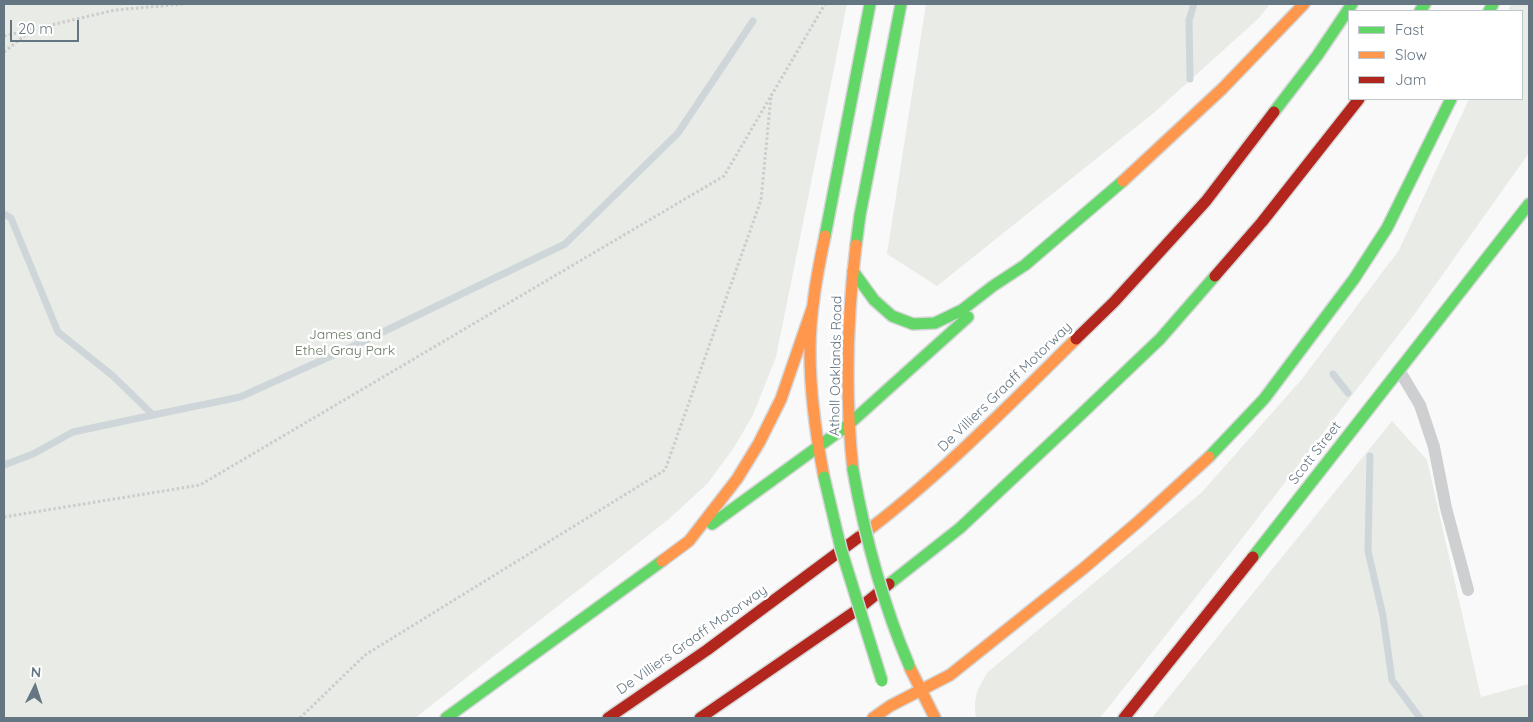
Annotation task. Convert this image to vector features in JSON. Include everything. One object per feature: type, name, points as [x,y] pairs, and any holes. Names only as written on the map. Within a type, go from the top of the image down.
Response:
[{"type":"main road","name":"Atholl Oaklands Road","points":[[870,4],[823,241],[813,306],[810,351],[814,412],[824,477],[841,549],[895,718]]},
{"type":"main road","name":"Atholl Oaklands Road","points":[[901,4],[860,215],[850,310],[848,424],[860,512],[874,569],[895,633],[935,718]]},
{"type":"main road","points":[[446,718],[848,424],[1025,265],[1112,193],[1194,118],[1251,62],[1304,4]]},
{"type":"main road","name":"De Villiers Graaff Motorway","points":[[608,718],[707,650],[886,516],[965,448],[1114,302],[1206,202],[1317,56],[1352,4]]},
{"type":"main road","points":[[700,718],[857,610],[960,528],[1074,422],[1160,339],[1262,222],[1358,100]]},
{"type":"main road","points":[[873,718],[886,694],[921,691],[950,675],[1084,568],[1139,522],[1207,459],[1264,399],[1354,279],[1387,228],[1428,150],[1451,100]]},
{"type":"main road","name":"Scott Street","points":[[1124,718],[1195,631],[1529,204]]},
{"type":"main road","points":[[853,271],[871,298],[883,310],[901,321],[926,325],[940,322],[959,312],[995,284],[1025,265]]},
{"type":"main road","points":[[689,541],[737,479],[759,443],[780,399],[813,306]]},
{"type":"lane","points":[[1399,370],[1420,405],[1434,447],[1446,508],[1468,590]]},
{"type":"path","points":[[4,36],[115,10],[183,4]]},
{"type":"path","points":[[4,517],[200,485],[724,176],[825,4]]},
{"type":"path","points":[[4,52],[34,29]]},
{"type":"path","points":[[300,718],[365,655],[666,470],[761,200],[771,95]]},
{"type":"green space","name":"James and Ethel Gray Park","points":[[4,4],[847,4],[776,357],[753,415],[733,449],[707,484],[669,519],[415,718],[4,718]]},
{"type":"green space","points":[[926,4],[1270,4],[1259,18],[1156,111],[937,286],[887,254]]},
{"type":"green space","points":[[1511,4],[1529,4],[1529,153],[1416,312],[1230,554],[1100,718],[976,718],[975,704],[977,694],[988,672],[1202,492],[1302,379],[1399,250],[1469,100],[1523,100],[1523,10],[1508,10]]},
{"type":"green space","points":[[1392,421],[1427,460],[1481,697],[1529,684],[1529,718],[1152,718]]},
{"type":"waterway","points":[[1190,79],[1189,20],[1194,4]]},
{"type":"waterway","points":[[4,214],[11,218],[58,332],[113,376],[153,415],[240,397],[358,344],[565,244],[678,133],[753,21]]},
{"type":"waterway","points":[[1333,374],[1348,393]]},
{"type":"waterway","points":[[4,465],[33,454],[73,432],[153,415]]},
{"type":"waterway","points":[[1370,456],[1368,551],[1383,616],[1392,680],[1420,718]]},
{"type":"traffic: fast","points":[[825,236],[870,4]]},
{"type":"traffic: fast","points":[[856,245],[860,215],[901,4]]},
{"type":"traffic: fast","points":[[1274,112],[1317,56],[1352,4]]},
{"type":"traffic: fast","points":[[1421,10],[1425,4]]},
{"type":"traffic: fast","points":[[1490,10],[1493,4]]},
{"type":"traffic: fast","points":[[1209,457],[1264,399],[1354,279],[1387,228],[1451,100]]},
{"type":"traffic: fast","points":[[853,271],[874,300],[892,316],[913,324],[935,323],[962,310],[993,286],[1025,265],[1123,181]]},
{"type":"traffic: fast","points":[[1253,557],[1529,204]]},
{"type":"traffic: fast","points":[[889,584],[960,528],[1074,421],[1160,339],[1215,276]]},
{"type":"traffic: fast","points":[[712,524],[848,425],[968,317]]},
{"type":"traffic: fast","points":[[853,470],[875,569],[909,665]]},
{"type":"traffic: fast","points":[[824,477],[841,549],[882,681]]},
{"type":"traffic: fast","points":[[446,718],[662,561]]},
{"type":"traffic: slow","points":[[1123,181],[1222,89],[1304,4]]},
{"type":"traffic: slow","points":[[824,477],[814,414],[810,351],[814,293],[825,236]]},
{"type":"traffic: slow","points":[[853,470],[850,442],[848,358],[856,245]]},
{"type":"traffic: slow","points":[[662,561],[689,541],[737,479],[759,443],[781,399],[813,306]]},
{"type":"traffic: slow","points":[[859,537],[944,467],[1076,339]]},
{"type":"traffic: slow","points":[[873,718],[890,706],[950,675],[1084,568],[1209,457]]},
{"type":"traffic: slow","points":[[910,668],[935,718]]},
{"type":"traffic: jam","points":[[1215,276],[1262,222],[1358,100]]},
{"type":"traffic: jam","points":[[1076,339],[1114,302],[1206,201],[1274,112]]},
{"type":"traffic: jam","points":[[608,718],[707,650],[859,537]]},
{"type":"traffic: jam","points":[[1124,718],[1253,557]]},
{"type":"traffic: jam","points":[[700,718],[857,610],[889,584]]}]
